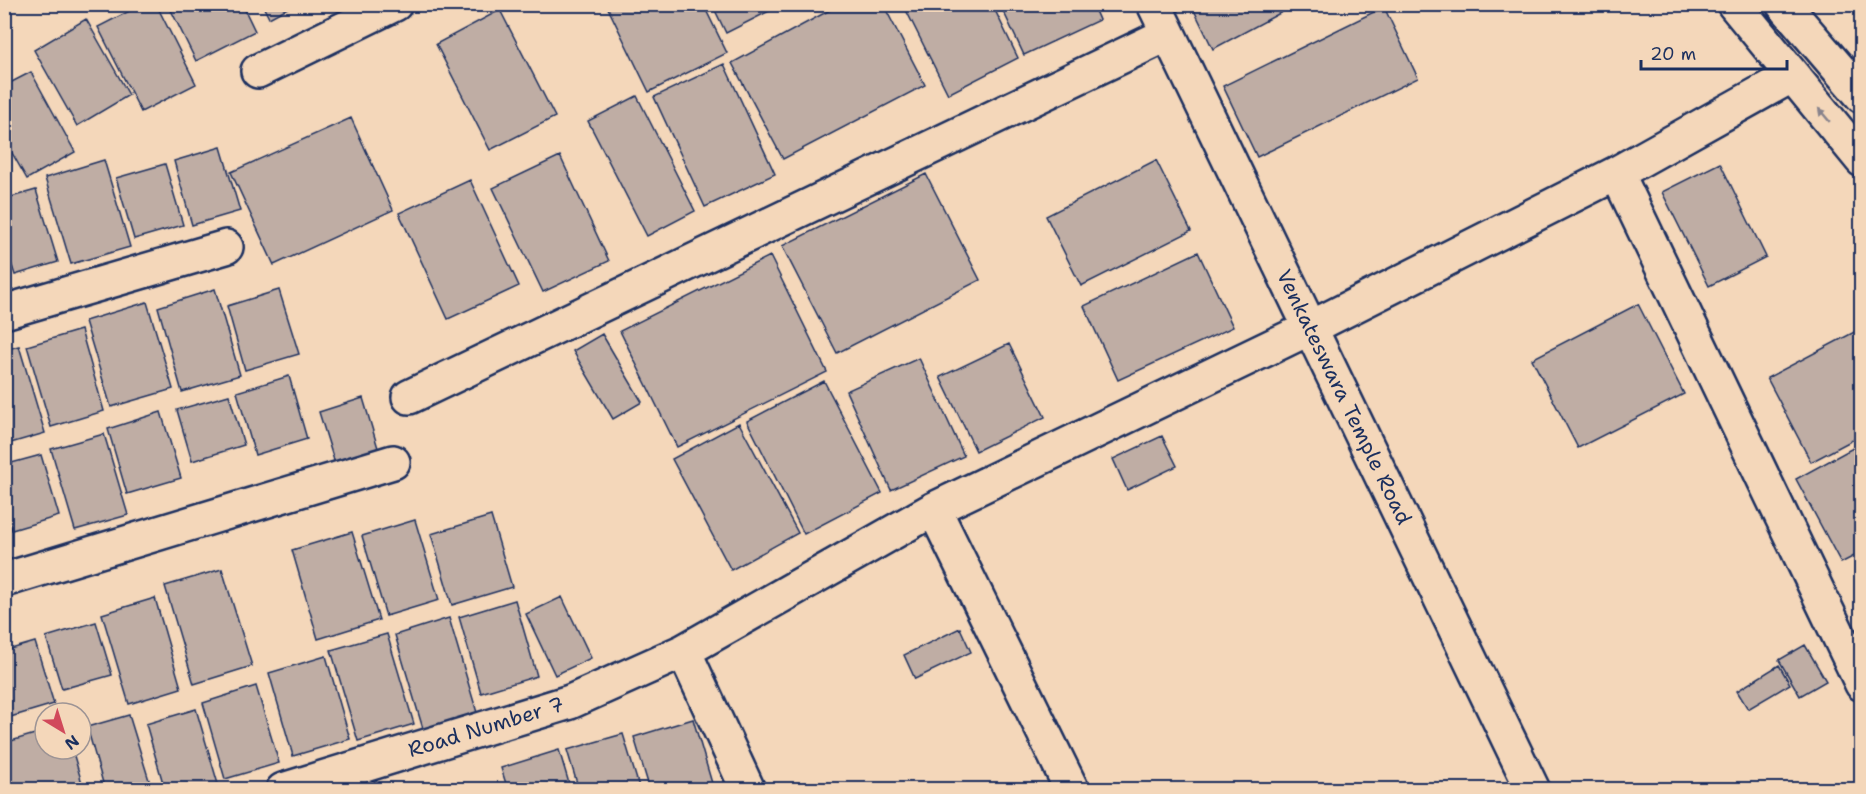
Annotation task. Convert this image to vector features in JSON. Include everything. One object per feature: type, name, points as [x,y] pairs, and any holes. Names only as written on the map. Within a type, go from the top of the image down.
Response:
[{"type":"street","points":[[258,71],[395,4]]},
{"type":"street","name":"Venkateswara Temple Road","points":[[1154,4],[1533,789]]},
{"type":"street","points":[[1783,4],[1862,96]]},
{"type":"street","points":[[1743,8],[1791,76],[1862,160]]},
{"type":"street","points":[[409,397],[1168,34]]},
{"type":"street","name":"Road Number 7","points":[[283,789],[570,702],[684,651],[934,509],[1310,328],[1617,173],[1791,76]]},
{"type":"street","points":[[1617,173],[1862,684]]},
{"type":"street","points":[[4,312],[226,248]]},
{"type":"street","points":[[4,580],[393,462]]},
{"type":"street","points":[[934,509],[1072,789]]},
{"type":"street","points":[[684,651],[748,789]]},
{"type":"building","points":[[143,4],[156,4],[196,84],[141,112],[98,27]]},
{"type":"building","points":[[168,4],[242,4],[255,31],[196,61]]},
{"type":"building","points":[[262,4],[295,4],[269,18]]},
{"type":"building","points":[[606,4],[703,4],[727,53],[649,92]]},
{"type":"building","points":[[712,4],[783,4],[726,33]]},
{"type":"building","points":[[841,4],[883,4],[925,85],[783,159],[732,63]]},
{"type":"building","points":[[903,4],[992,4],[1018,58],[948,94]]},
{"type":"building","points":[[1000,4],[1092,4],[1099,20],[1024,55]]},
{"type":"building","points":[[1191,4],[1297,4],[1213,49]]},
{"type":"building","points":[[1384,7],[1418,78],[1257,157],[1223,86]]},
{"type":"building","points":[[500,10],[555,117],[490,150],[436,44]]},
{"type":"building","points":[[86,19],[129,95],[77,126],[34,50]]},
{"type":"building","points":[[724,64],[775,174],[705,207],[654,97]]},
{"type":"building","points":[[31,72],[75,152],[27,179],[4,139],[4,86]]},
{"type":"building","points":[[637,96],[695,211],[647,236],[588,121]]},
{"type":"building","points":[[351,118],[393,210],[274,265],[231,172]]},
{"type":"building","points":[[221,147],[240,211],[192,225],[174,161]]},
{"type":"building","points":[[560,156],[609,261],[543,292],[493,188]]},
{"type":"building","points":[[104,160],[130,247],[71,264],[45,178]]},
{"type":"building","points":[[1156,160],[1191,231],[1081,286],[1046,216]]},
{"type":"building","points":[[1720,163],[1766,257],[1709,286],[1662,192]]},
{"type":"building","points":[[165,164],[183,225],[134,239],[116,178]]},
{"type":"building","points":[[926,174],[980,280],[837,353],[782,246]]},
{"type":"building","points":[[470,180],[519,286],[448,319],[399,213]]},
{"type":"building","points":[[36,190],[58,262],[15,275],[4,241],[4,199]]},
{"type":"building","points":[[1198,252],[1233,327],[1118,380],[1084,306]]},
{"type":"building","points":[[770,256],[827,372],[677,447],[620,331]]},
{"type":"building","points":[[215,289],[240,375],[182,392],[158,307]]},
{"type":"building","points":[[279,290],[299,354],[245,370],[227,306]]},
{"type":"building","points":[[147,302],[173,389],[111,407],[85,321]]},
{"type":"building","points":[[1638,304],[1684,394],[1578,448],[1532,359]]},
{"type":"building","points":[[1862,328],[1862,435],[1811,462],[1767,378]]},
{"type":"building","points":[[81,330],[104,411],[51,427],[27,346]]},
{"type":"building","points":[[602,334],[642,402],[613,419],[573,351]]},
{"type":"building","points":[[1009,344],[1045,417],[976,451],[940,377]]},
{"type":"building","points":[[19,346],[45,433],[4,445],[4,350]]},
{"type":"building","points":[[919,358],[964,456],[891,490],[846,391]]},
{"type":"building","points":[[289,376],[307,439],[255,455],[237,392]]},
{"type":"building","points":[[824,381],[882,493],[804,534],[747,421]]},
{"type":"building","points":[[229,395],[244,445],[192,461],[177,410]]},
{"type":"building","points":[[363,398],[381,458],[337,470],[319,412]]},
{"type":"building","points":[[161,412],[181,478],[127,494],[108,429]]},
{"type":"building","points":[[739,423],[798,533],[731,570],[672,459]]},
{"type":"building","points":[[104,434],[128,515],[75,530],[51,449]]},
{"type":"building","points":[[1162,436],[1177,466],[1127,490],[1113,459]]},
{"type":"building","points":[[1862,443],[1862,552],[1841,563],[1796,479]]},
{"type":"building","points":[[41,455],[59,516],[12,530],[4,506],[4,465]]},
{"type":"building","points":[[491,516],[512,587],[452,605],[431,534]]},
{"type":"building","points":[[415,520],[439,600],[386,616],[362,536]]},
{"type":"building","points":[[352,532],[379,620],[318,639],[292,550]]},
{"type":"building","points":[[222,569],[252,666],[194,684],[165,586]]},
{"type":"building","points":[[562,597],[591,658],[555,675],[526,614]]},
{"type":"building","points":[[155,598],[181,688],[129,704],[102,614]]},
{"type":"building","points":[[515,600],[537,676],[481,693],[459,617]]},
{"type":"building","points":[[449,618],[478,716],[424,732],[395,635]]},
{"type":"building","points":[[96,622],[112,675],[62,689],[46,637]]},
{"type":"building","points":[[960,628],[971,652],[915,679],[904,655]]},
{"type":"building","points":[[387,634],[414,724],[358,741],[331,650]]},
{"type":"building","points":[[35,642],[53,701],[33,701],[33,710],[7,718],[4,711],[4,651]]},
{"type":"building","points":[[1805,645],[1826,681],[1800,696],[1779,660]]},
{"type":"building","points":[[326,656],[350,739],[293,756],[269,673]]},
{"type":"building","points":[[1779,665],[1790,684],[1748,709],[1737,691]]},
{"type":"building","points":[[256,686],[279,763],[225,779],[203,703]]},
{"type":"building","points":[[196,709],[218,784],[200,790],[165,790],[146,724]]},
{"type":"building","points":[[129,715],[152,790],[105,790],[93,748],[93,725]]},
{"type":"building","points":[[693,719],[714,790],[650,790],[634,737]]},
{"type":"building","points":[[623,734],[640,790],[579,790],[567,750]]},
{"type":"building","points":[[33,735],[33,761],[76,761],[84,790],[14,790],[4,758],[4,743]]},
{"type":"building","points":[[559,750],[571,790],[508,790],[501,768]]}]
